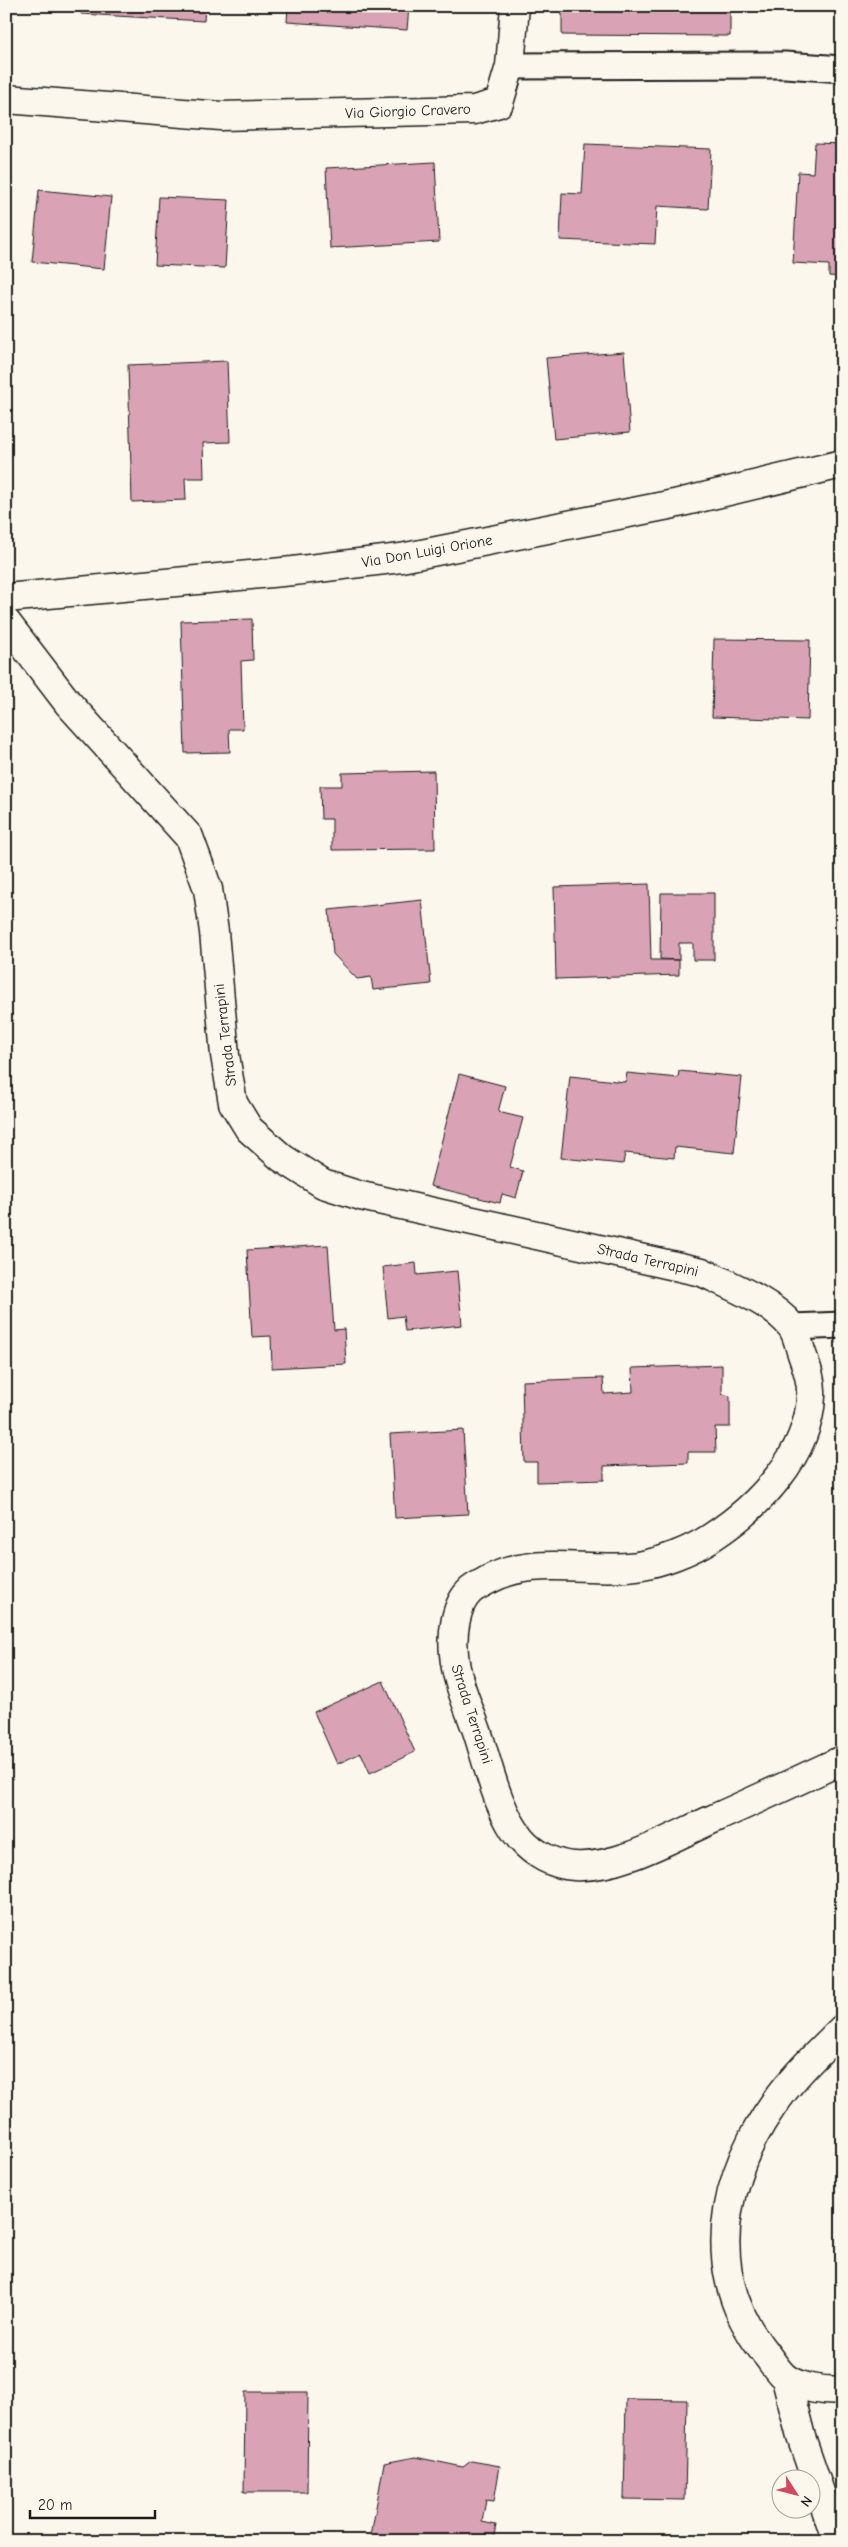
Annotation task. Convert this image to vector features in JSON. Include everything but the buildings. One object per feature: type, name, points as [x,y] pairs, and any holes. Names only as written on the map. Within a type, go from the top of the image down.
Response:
[{"type":"street","points":[[510,66],[515,6]]},
{"type":"street","name":"Via Giorgio Cravero","points":[[6,99],[220,116],[474,110],[499,103],[510,66]]},
{"type":"street","name":"Via Don Luigi Orione","points":[[6,598],[293,571],[401,558],[674,504],[842,464]]},
{"type":"street","name":"Strada Terrapini","points":[[6,622],[68,703],[189,837],[208,889],[214,932],[225,1055],[233,1103],[249,1129],[282,1158],[323,1184],[361,1196],[702,1272],[748,1295],[778,1314],[792,1328],[809,1374],[812,1396],[807,1421],[780,1475],[748,1510],[710,1539],[673,1556],[636,1566],[536,1566],[498,1575],[469,1591],[455,1618],[454,1654],[459,1679],[504,1810],[520,1838],[542,1857],[559,1864],[574,1866],[599,1865],[636,1854],[842,1760]]},
{"type":"street","points":[[837,2541],[801,2437],[786,2379],[755,2340],[735,2303],[726,2267],[726,2223],[735,2176],[762,2124],[796,2076],[842,2029]]},
{"type":"street","points":[[786,2379],[809,2387],[842,2390]]},
{"type":"lane","points":[[510,66],[785,66],[842,70]]},
{"type":"lane","points":[[792,1328],[842,1326]]}]
